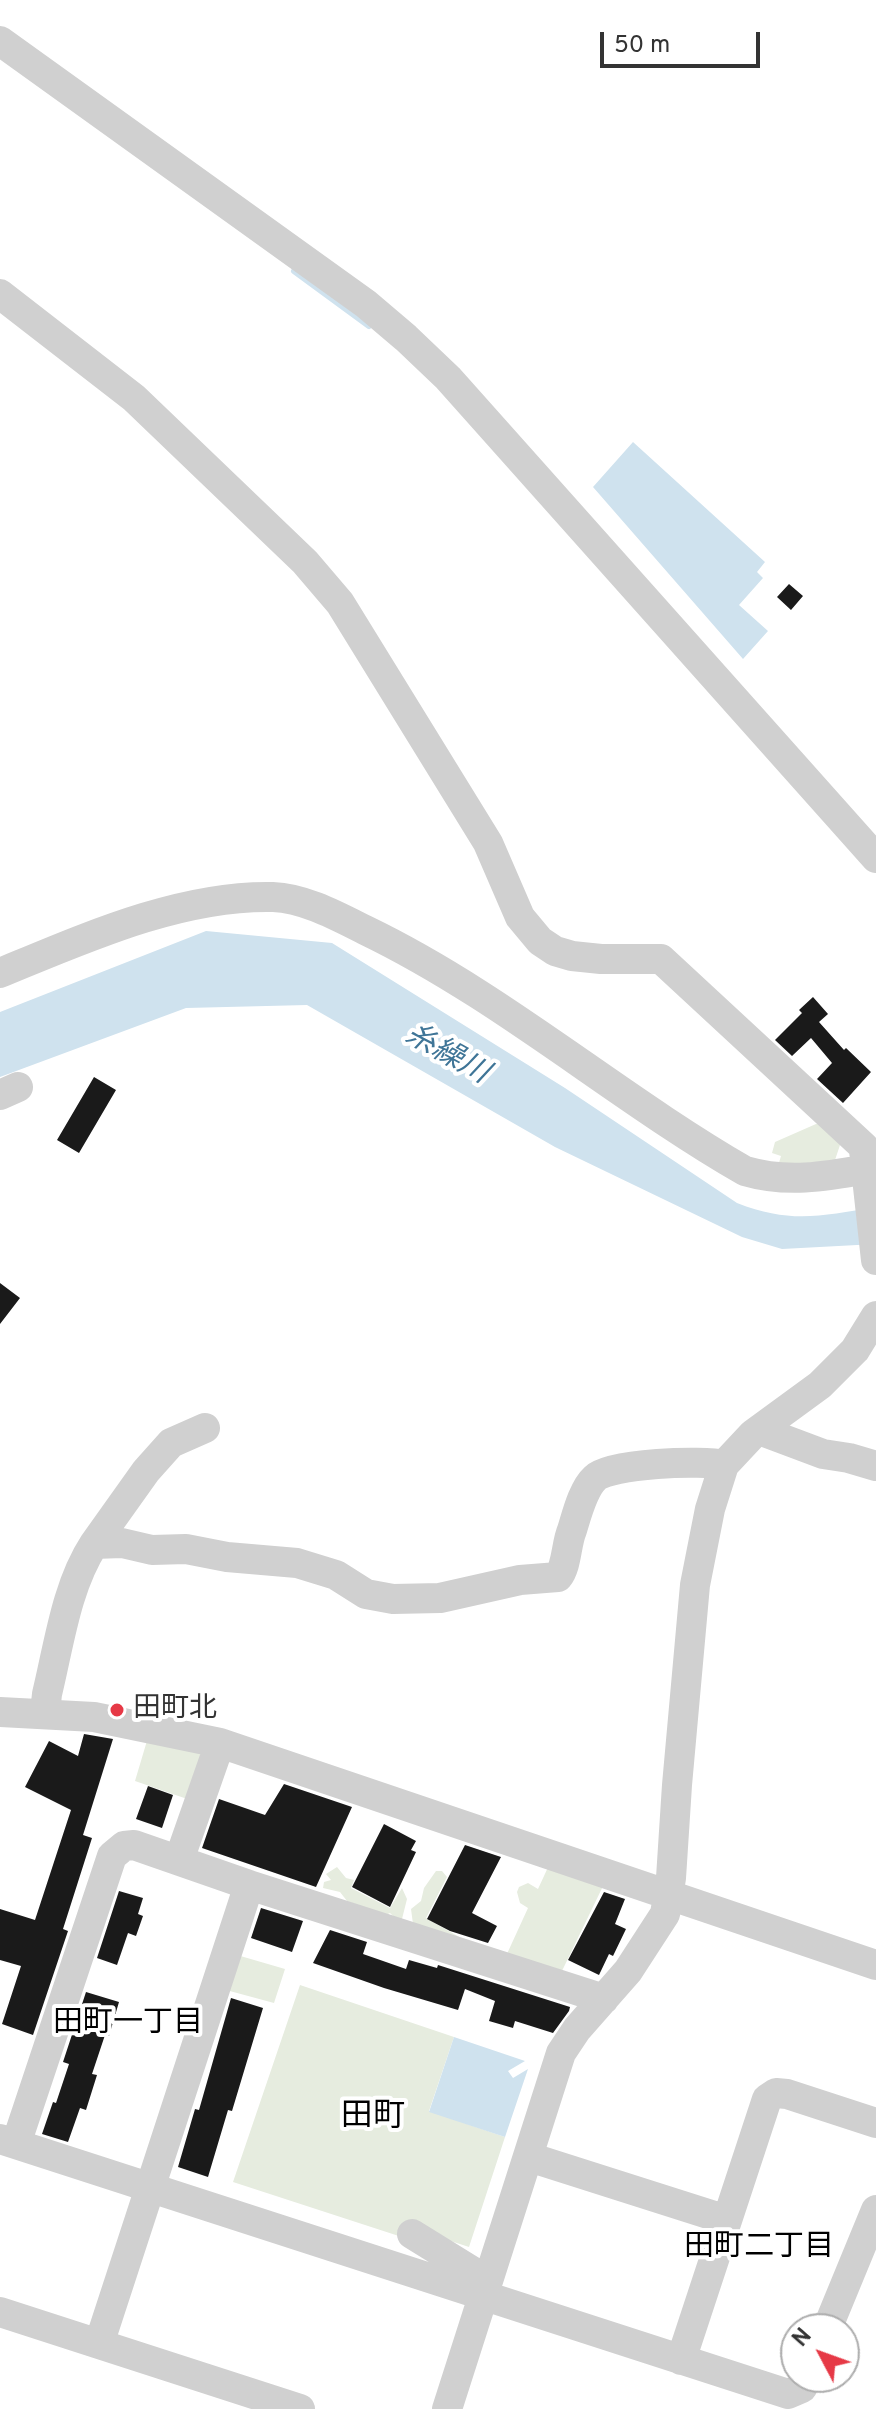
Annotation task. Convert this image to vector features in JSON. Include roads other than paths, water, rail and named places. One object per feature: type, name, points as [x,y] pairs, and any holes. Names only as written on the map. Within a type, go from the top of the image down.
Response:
[{"type":"street","points":[[0,41],[366,304],[406,338],[499,435],[876,858]]},
{"type":"street","points":[[0,294],[134,398],[305,562],[340,603],[488,843],[520,917],[540,941],[555,951],[572,956],[661,959],[868,1156],[876,1260]]},
{"type":"street","points":[[0,973],[191,903],[277,897],[338,917],[440,970],[745,1171],[786,1179],[820,1178],[868,1156]]},
{"type":"street","points":[[447,2409],[561,2053],[647,1944],[665,1914],[670,1894],[695,1585],[710,1509],[724,1465],[759,1430],[820,1385],[855,1350],[876,1316]]},
{"type":"street","points":[[45,1713],[47,1694],[83,1561],[146,1471],[171,1443],[205,1428]]},
{"type":"street","points":[[759,1430],[823,1454],[876,1466]]},
{"type":"street","points":[[94,1544],[122,1543],[152,1550],[186,1549],[227,1557],[297,1563],[336,1575],[366,1594],[393,1599],[440,1598],[520,1580],[558,1577],[562,1572],[566,1546],[589,1486],[601,1473],[637,1466],[709,1461],[724,1465]]},
{"type":"street","points":[[0,1712],[45,1713],[146,1726],[220,1743],[876,1965]]},
{"type":"street","points":[[179,1860],[220,1743]]},
{"type":"street","points":[[604,1999],[134,1845],[124,1846],[112,1856],[8,2142],[485,2288],[681,2360],[780,2391]]},
{"type":"street","points":[[99,2344],[249,1885]]},
{"type":"street","points":[[681,2360],[767,2099],[776,2093],[787,2094],[876,2123]]},
{"type":"street","points":[[529,2157],[727,2220]]},
{"type":"street","points":[[837,2313],[864,2269],[876,2210]]},
{"type":"street","points":[[412,2234],[485,2288]]},
{"type":"street","points":[[0,2312],[300,2409]]},
{"type":"water","points":[[633,442],[765,562],[757,572],[763,578],[739,605],[768,631],[743,659],[593,487]]},
{"type":"water","name":"糸繰川","points":[[206,931],[332,943],[565,1088],[737,1203],[790,1216],[876,1207],[876,1244],[782,1249],[742,1237],[555,1147],[307,1005],[186,1008],[0,1077],[0,1012]]},
{"type":"water","points":[[454,2037],[525,2061],[508,2071],[513,2078],[528,2069],[505,2137],[429,2112]]},
{"type":"waterway","points":[[294,271],[369,326]]},
{"type":"place","name":"田町北","points":[[117,1710]]},
{"type":"district","name":"田町一丁目","points":[[128,2025]]},
{"type":"district","name":"田町","points":[[373,2119]]},
{"type":"district","name":"田町二丁目","points":[[759,2249]]}]
